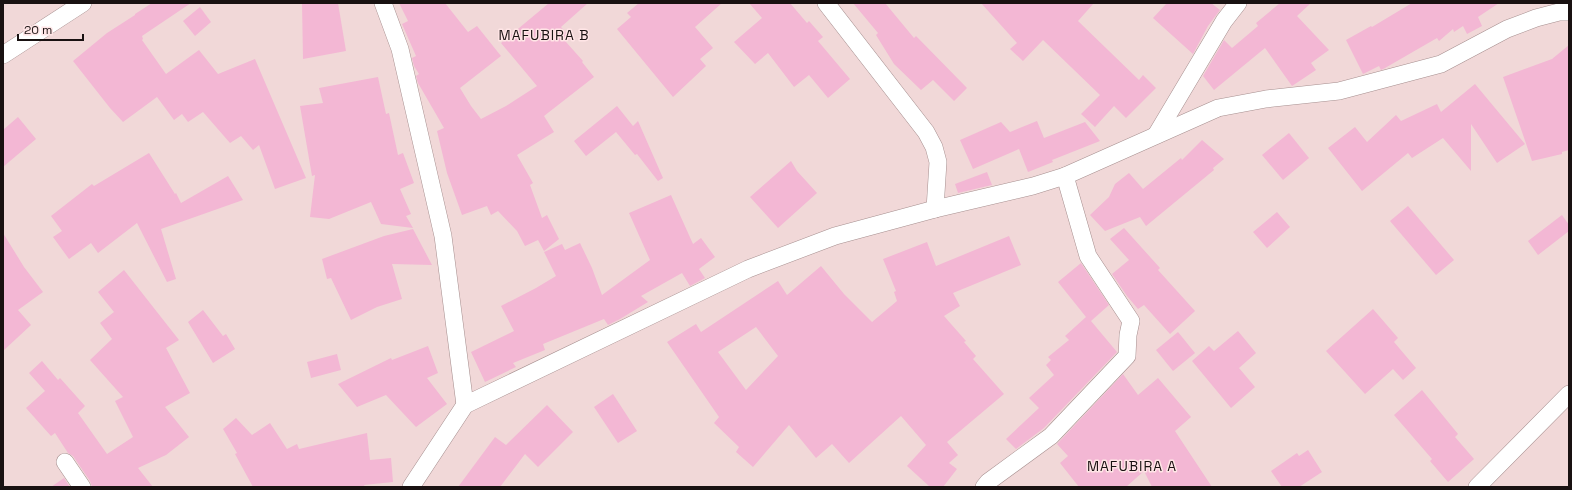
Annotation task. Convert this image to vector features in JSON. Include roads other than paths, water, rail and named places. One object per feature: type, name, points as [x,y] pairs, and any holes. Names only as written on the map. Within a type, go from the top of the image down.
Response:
[{"type":"street","points":[[3,55],[82,3]]},
{"type":"street","points":[[383,3],[400,49],[443,236],[465,405]]},
{"type":"street","points":[[826,3],[928,137],[934,147],[938,162],[935,209]]},
{"type":"street","points":[[1156,135],[1224,21],[1238,3]]},
{"type":"street","points":[[411,487],[465,405],[748,269],[835,236],[935,209],[1033,186],[1066,176],[1218,108],[1266,99],[1339,91],[1441,64],[1507,29],[1536,18],[1559,12],[1569,12]]},
{"type":"street","points":[[984,487],[988,482],[1051,436],[1128,356],[1128,334],[1131,321],[1088,256],[1066,176]]},
{"type":"street","points":[[1477,487],[1569,394]]},
{"type":"street","points":[[65,462],[82,487]]},
{"type":"district","name":"MAFUBIRA B","points":[[544,35]]},
{"type":"district","name":"MAFUBIRA A","points":[[1132,466]]}]
